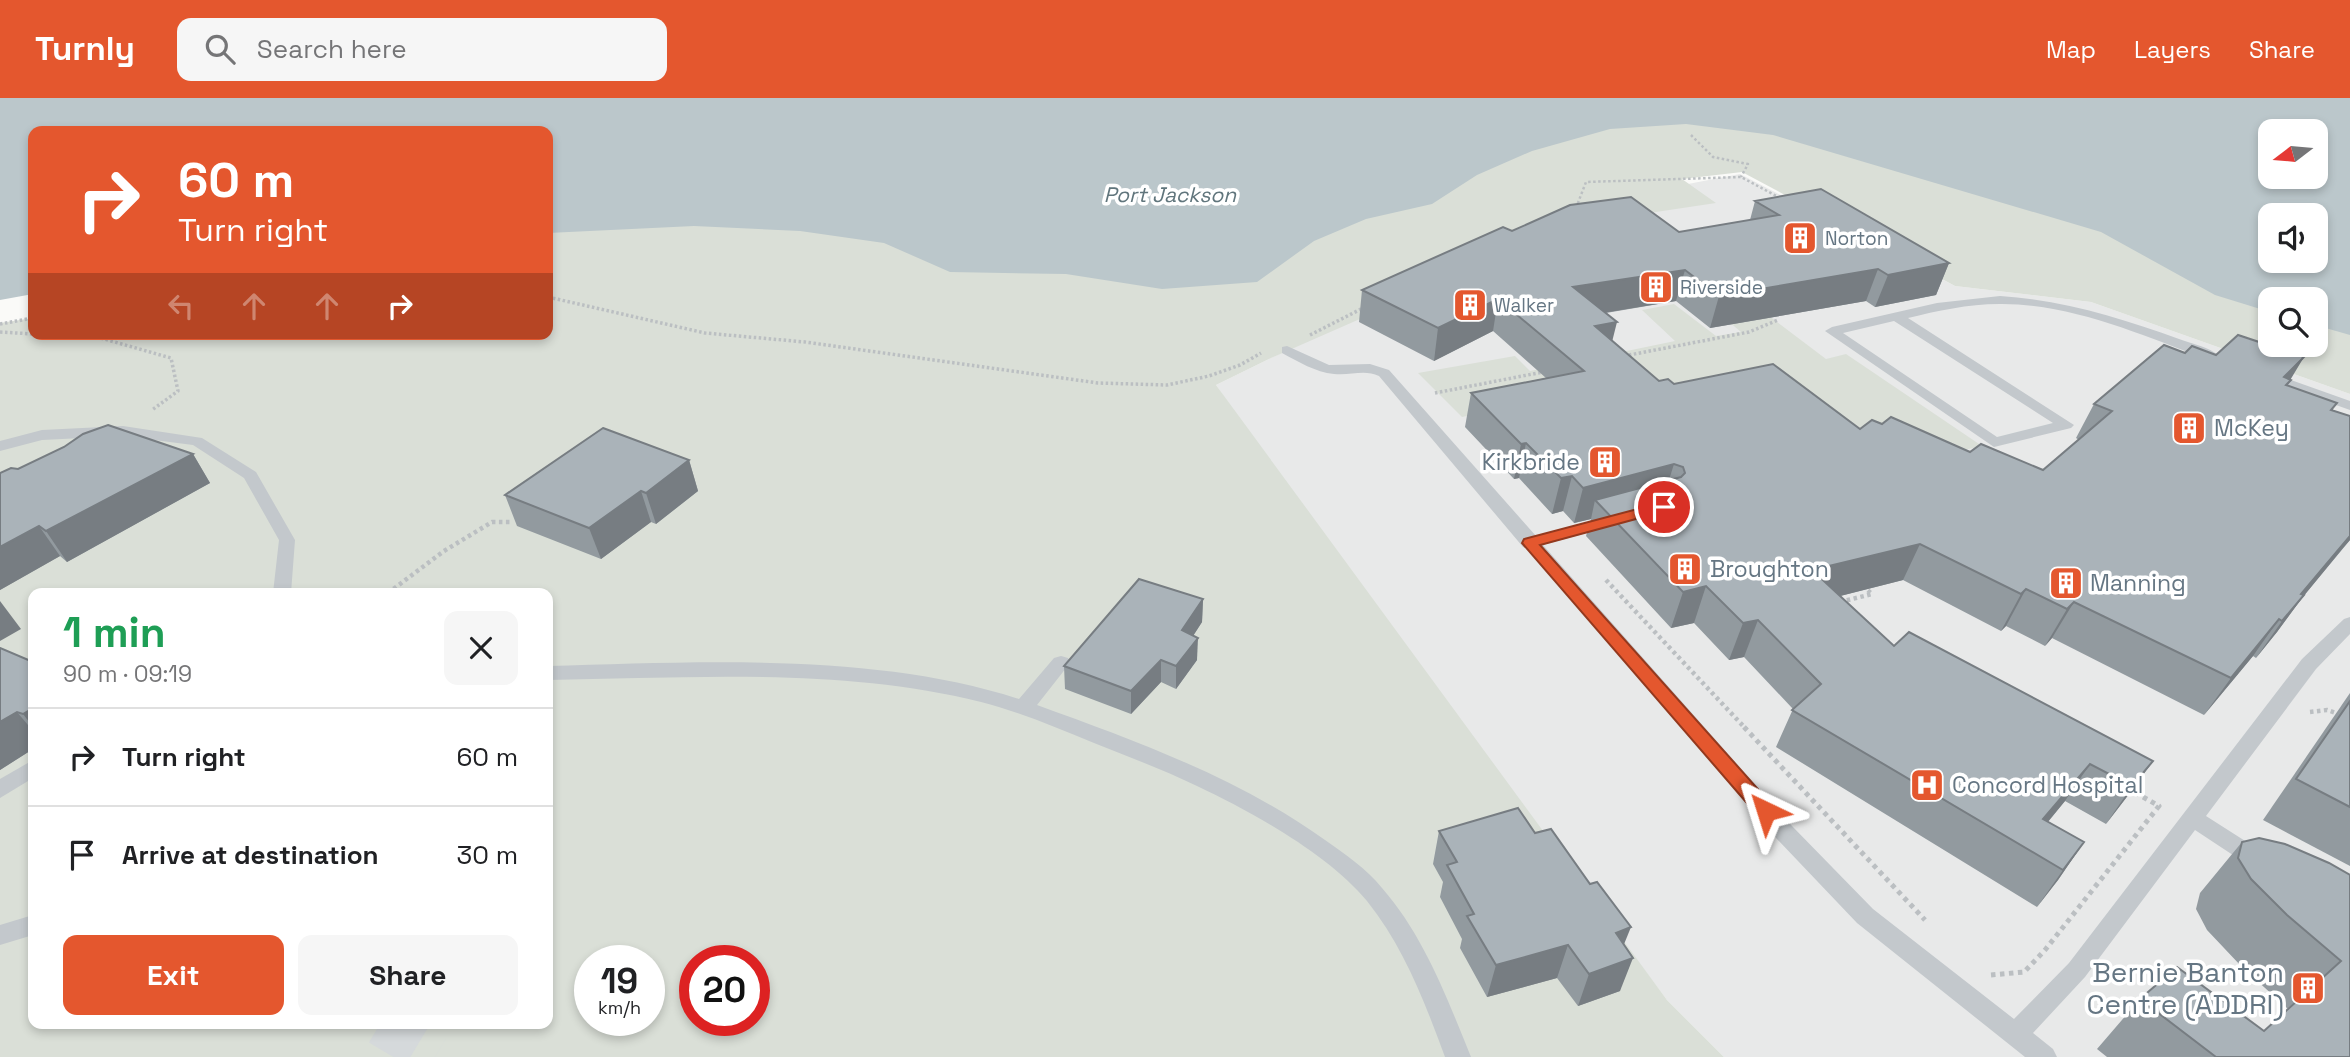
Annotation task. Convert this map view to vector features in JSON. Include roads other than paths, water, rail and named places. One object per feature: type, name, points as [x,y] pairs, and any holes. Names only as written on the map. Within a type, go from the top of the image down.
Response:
[{"type":"lane","points":[[1899,318],[2066,425],[1994,442],[1832,331],[1959,303],[2001,300],[2042,304],[2104,319],[2221,360]]},
{"type":"lane","points":[[1287,350],[1329,369],[1342,370],[1359,366],[1374,368],[1384,373],[1529,543],[1784,832],[1865,916],[2045,1057]]},
{"type":"lane","points":[[2260,374],[2350,406]]},
{"type":"lane","points":[[0,446],[42,435],[123,431],[197,441],[250,475],[287,540],[282,588]]},
{"type":"lane","points":[[1529,543],[1628,516]]},
{"type":"lane","points":[[2016,1034],[2077,970],[2309,664],[2350,623]]},
{"type":"lane","points":[[1022,709],[1061,663]]},
{"type":"lane","points":[[553,673],[718,668],[876,679],[960,691],[1022,709],[1179,768],[1239,797],[1302,834],[1357,876],[1402,932],[1428,979],[1458,1057]]},
{"type":"lane","points":[[0,790],[28,771]]},
{"type":"lane","points":[[2191,817],[2271,869]]},
{"type":"lane","points":[[2,934],[28,926]]},
{"type":"water","name":"Port Jackson","points":[[0,98],[2350,98],[2350,335],[2328,329],[2328,287],[2258,287],[2258,308],[2215,295],[2101,232],[1773,135],[1686,124],[1610,129],[1532,151],[1477,175],[1432,204],[1366,219],[1314,241],[1257,282],[1162,289],[1066,274],[950,272],[884,243],[800,231],[694,226],[553,233],[553,126],[28,126],[28,295],[0,300]]},
{"type":"tunnel","points":[[388,1029],[435,1057]]},
{"type":"place","name":"Norton","points":[[1800,238]]},
{"type":"place","name":"Riverside","points":[[1656,287]]},
{"type":"place","name":"Walker","points":[[1470,305]]},
{"type":"place","name":"McKey","points":[[2189,428]]},
{"type":"place","name":"Kirkbride","points":[[1605,462]]},
{"type":"place","name":"Broughton","points":[[1685,569]]},
{"type":"place","name":"Manning","points":[[2066,583]]},
{"type":"place","name":"Concord Hospital","points":[[1927,785]]},
{"type":"place","name":"Bernie Banton Centre (ADDRI)","points":[[2308,988]]}]
